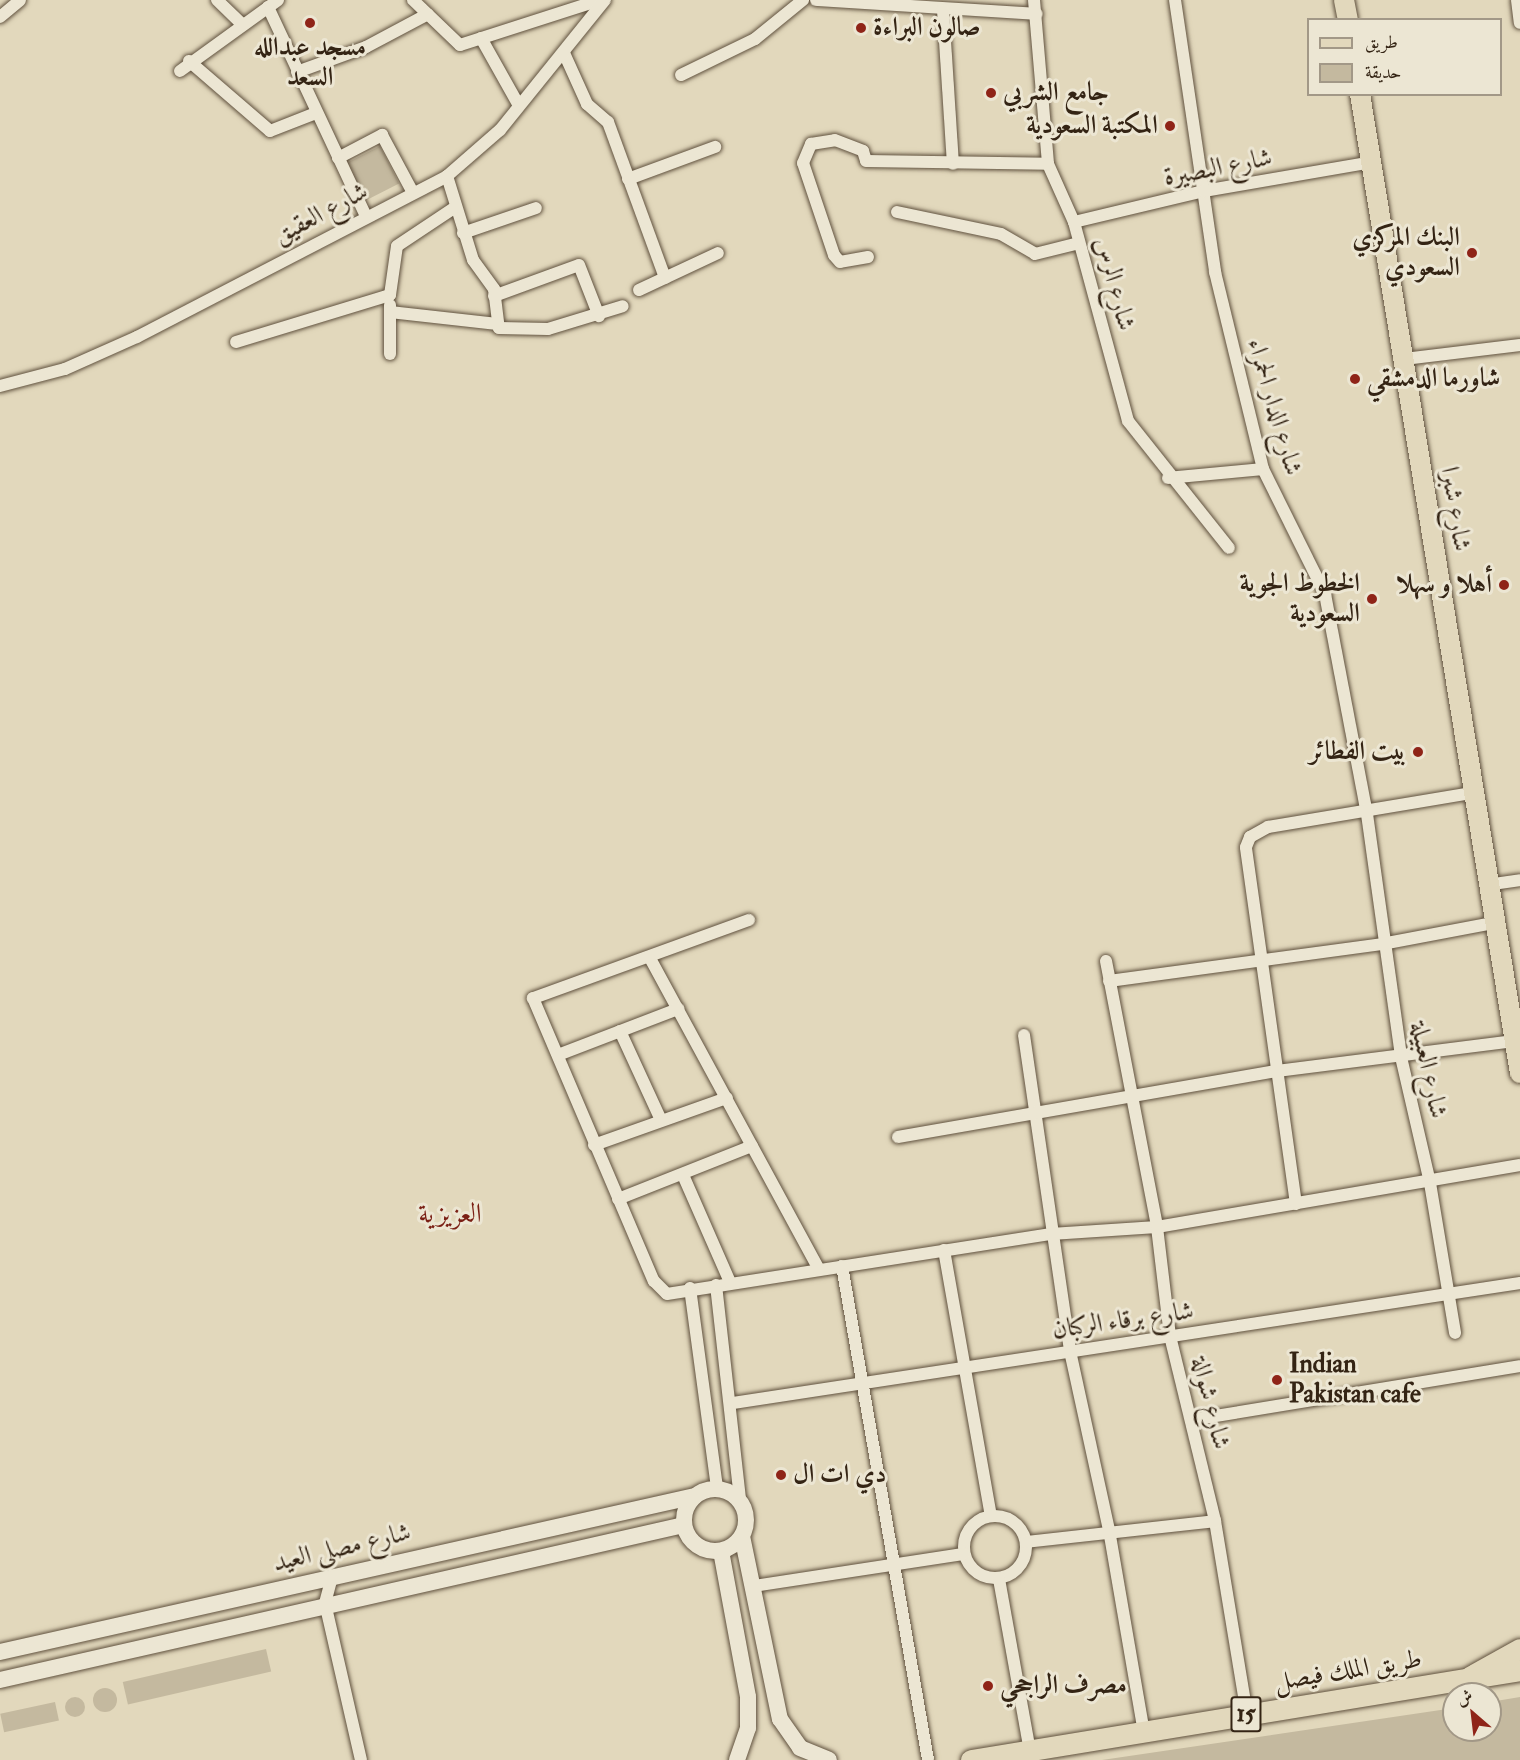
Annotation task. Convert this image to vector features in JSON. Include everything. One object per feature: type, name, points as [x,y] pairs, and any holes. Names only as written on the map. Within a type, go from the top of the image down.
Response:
[{"type":"highway","name":"طريق الملك فيصل","points":[[1460,1682],[1520,1670]]},
{"type":"highway","name":"طريق الملك فيصل","points":[[972,1760],[1247,1714],[1442,1685]]},
{"type":"main road","points":[[1344,0],[1348,18]]},
{"type":"main road","name":"شارع شبرا","points":[[1360,96],[1486,885],[1520,1073]]},
{"type":"main road","points":[[1460,1682],[1520,1649]]},
{"type":"street","points":[[0,17],[20,0]]},
{"type":"street","points":[[217,0],[242,24]]},
{"type":"street","points":[[413,0],[460,45],[600,0]]},
{"type":"street","name":"شارع العقيق","points":[[0,386],[65,369],[137,337],[412,191],[447,176],[500,130],[518,104],[564,53],[605,0]]},
{"type":"street","points":[[681,75],[755,39],[802,0]]},
{"type":"street","points":[[816,0],[943,10],[1037,14]]},
{"type":"street","name":"شارع الرس","points":[[1034,0],[1048,164],[1074,222],[1128,421],[1168,478],[1229,548]]},
{"type":"street","name":"شارع الدار الحمراء","points":[[1175,0],[1215,272],[1263,469],[1325,594],[1367,814]]},
{"type":"street","points":[[1516,0],[1520,23]]},
{"type":"street","points":[[180,70],[189,61],[273,4],[297,72],[366,216]]},
{"type":"street","points":[[943,10],[953,164]]},
{"type":"street","points":[[297,72],[366,47],[428,14]]},
{"type":"street","points":[[481,38],[518,104]]},
{"type":"street","points":[[564,53],[587,104],[608,122],[665,278]]},
{"type":"street","points":[[189,61],[270,131],[277,133],[316,113]]},
{"type":"street","points":[[338,158],[382,135],[412,191]]},
{"type":"street","points":[[868,257],[840,262],[834,255],[804,152],[811,144],[835,140],[863,151],[866,161],[1048,164]]},
{"type":"street","points":[[628,179],[715,147]]},
{"type":"street","name":"شارع البصيرة","points":[[1074,222],[1204,191],[1372,162]]},
{"type":"street","points":[[447,176],[454,208],[463,233],[494,296],[497,324]]},
{"type":"street","points":[[390,354],[390,295],[397,246],[454,208]]},
{"type":"street","points":[[463,233],[536,208]]},
{"type":"street","points":[[897,212],[1001,234],[1035,254],[1079,243]]},
{"type":"street","points":[[639,290],[718,253]]},
{"type":"street","points":[[494,296],[579,265],[599,316]]},
{"type":"street","points":[[236,342],[390,295]]},
{"type":"street","points":[[390,312],[497,324],[502,329],[548,329],[599,316],[623,306]]},
{"type":"street","points":[[1404,359],[1520,345]]},
{"type":"street","points":[[1168,478],[1263,469]]},
{"type":"street","points":[[1296,1204],[1246,847],[1250,837],[1268,827],[1367,814],[1472,793]]},
{"type":"street","name":"شارع العبيلة","points":[[1367,814],[1382,944],[1401,1057],[1430,1183],[1451,1296],[1455,1333]]},
{"type":"street","points":[[1486,885],[1520,880]]},
{"type":"street","points":[[749,920],[651,960],[533,998],[594,1145],[661,1291],[716,1285],[1051,1234],[1157,1227],[1430,1183],[1520,1165]]},
{"type":"street","points":[[1109,981],[1263,958],[1382,944],[1493,923]]},
{"type":"street","points":[[651,960],[819,1269]]},
{"type":"street","name":"شارع شوالة","points":[[1106,961],[1129,1097],[1157,1227],[1170,1336],[1215,1521],[1247,1714]]},
{"type":"street","points":[[558,1055],[678,1009]]},
{"type":"street","points":[[620,1031],[661,1120]]},
{"type":"street","points":[[1024,1035],[1031,1114],[1070,1351],[1109,1530],[1144,1733]]},
{"type":"street","points":[[898,1137],[1277,1071],[1514,1041]]},
{"type":"street","points":[[594,1145],[727,1098]]},
{"type":"street","points":[[618,1199],[752,1146]]},
{"type":"street","points":[[683,1175],[730,1282]]},
{"type":"street","points":[[944,1250],[963,1368],[992,1516]]},
{"type":"street","points":[[842,1266],[928,1760]]},
{"type":"street","name":"شارع برقاء الركبان","points":[[733,1403],[1170,1336],[1451,1296],[1520,1283]]},
{"type":"street","points":[[716,1285],[733,1403],[740,1500],[747,1518],[742,1536],[780,1719],[800,1748],[829,1760]]},
{"type":"street","points":[[690,1288],[717,1489]]},
{"type":"street","points":[[1191,1420],[1520,1366]]},
{"type":"street","points":[[740,1500],[717,1489],[695,1496],[684,1525],[701,1548],[721,1551],[742,1536]]},
{"type":"street","name":"شارع مصلى العيد","points":[[0,1652],[695,1496]]},
{"type":"street","points":[[992,1516],[1011,1520],[1026,1542],[1022,1564],[999,1579],[973,1570],[964,1554],[973,1526],[992,1516]]},
{"type":"street","points":[[1026,1542],[1109,1530],[1215,1521]]},
{"type":"street","name":"شارع مصلى العيد","points":[[0,1680],[326,1603],[684,1525]]},
{"type":"street","points":[[721,1551],[748,1697],[748,1728],[737,1760]]},
{"type":"street","points":[[754,1586],[964,1554]]},
{"type":"street","points":[[332,1577],[326,1603],[361,1760]]},
{"type":"street","points":[[999,1579],[1030,1751]]},
{"type":"green space","points":[[380,146],[399,183],[365,201],[346,163]]},
{"type":"green space","points":[[266,1649],[271,1671],[128,1704],[123,1682]]},
{"type":"green space","points":[[100,1688],[110,1688],[117,1695],[117,1705],[110,1712],[100,1712],[93,1705],[93,1695]]},
{"type":"green space","points":[[75,1697],[82,1700],[85,1707],[82,1714],[75,1717],[68,1714],[65,1707],[68,1700]]},
{"type":"green space","points":[[1520,1697],[1520,1760],[1102,1760],[1442,1710],[1442,1742],[1502,1742],[1502,1700]]},
{"type":"green space","points":[[55,1702],[59,1721],[4,1732],[0,1714]]},
{"type":"place","name":"مسجد عبدالله السعد","points":[[310,23]]},
{"type":"place","name":"صالون البراءة","points":[[861,28]]},
{"type":"place","name":"جامع الشربي","points":[[991,93]]},
{"type":"place","name":"المكتبة السعودية","points":[[1170,126]]},
{"type":"place","name":"البنك المركزي السعودي","points":[[1472,253]]},
{"type":"place","name":"شاورما الدمشقي","points":[[1355,379]]},
{"type":"place","name":"أهلا و سهلا","points":[[1504,585]]},
{"type":"place","name":"الخطوط الجوية السعودية","points":[[1372,599]]},
{"type":"place","name":"بيت الفطائر","points":[[1418,752]]},
{"type":"place","name":"Indian Pakistan cafe","points":[[1277,1380]]},
{"type":"place","name":"دي ات ال","points":[[781,1475]]},
{"type":"place","name":"مصرف الراجحي","points":[[988,1686]]},
{"type":"district","name":"العزيزية","points":[[450,1214]]}]
